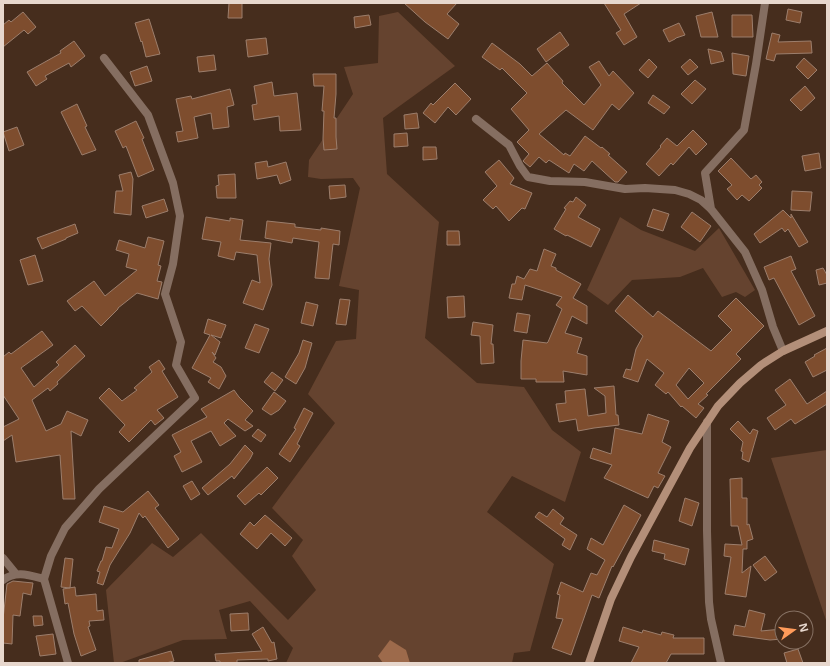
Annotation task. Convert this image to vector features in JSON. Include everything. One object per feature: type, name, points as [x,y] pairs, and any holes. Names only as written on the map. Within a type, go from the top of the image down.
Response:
[{"type":"main road","points":[[589,663],[611,599],[631,557],[670,483],[718,406],[740,383],[761,366],[783,351],[827,331]]},
{"type":"street","points":[[711,209],[705,173],[744,130],[765,3]]},
{"type":"street","points":[[68,663],[44,579],[51,556],[65,528],[99,489],[195,398],[176,365],[181,342],[165,294],[173,264],[180,216],[173,183],[148,115],[104,58]]},
{"type":"street","points":[[476,119],[510,146],[520,166],[528,177],[550,181],[585,182],[625,188],[675,190],[689,194],[701,200],[711,209],[745,252],[762,290],[773,327],[783,351]]},
{"type":"street","points":[[707,422],[709,602],[710,619],[721,663]]},
{"type":"street","points":[[3,558],[16,574]]},
{"type":"street","points":[[3,580],[16,574],[44,579]]},
{"type":"shaded area","points":[[398,12],[455,66],[383,118],[387,174],[439,222],[425,338],[477,383],[524,387],[552,430],[581,452],[565,502],[512,476],[487,512],[554,564],[530,651],[514,653],[512,663],[286,663],[293,648],[250,601],[219,610],[227,639],[183,640],[120,663],[114,663],[106,590],[152,543],[173,557],[201,533],[288,620],[316,590],[292,556],[303,540],[272,508],[335,423],[308,394],[336,341],[356,339],[359,290],[339,286],[360,188],[353,178],[321,179],[308,177],[309,160],[353,94],[344,67],[378,63],[379,16]]},
{"type":"shaded area","points":[[620,217],[641,230],[695,251],[719,228],[755,290],[745,297],[736,292],[722,297],[703,268],[680,277],[632,280],[608,305],[587,290]]},
{"type":"shaded area","points":[[827,450],[827,623],[771,458]]},
{"type":"shaded area","points":[[390,640],[406,650],[410,663],[383,663],[378,656]]},
{"type":"building","points":[[229,3],[242,3],[242,18],[228,18]]},
{"type":"building","points":[[404,3],[457,3],[447,14],[459,24],[448,39],[425,22]]},
{"type":"building","points":[[604,3],[641,3],[624,14],[637,37],[624,45],[616,33],[621,30]]},
{"type":"building","points":[[788,9],[802,12],[800,23],[786,20]]},
{"type":"building","points":[[23,12],[36,27],[28,34],[24,30],[3,47],[3,25],[9,20],[11,22]]},
{"type":"building","points":[[712,12],[718,37],[701,37],[696,16]]},
{"type":"building","points":[[369,15],[371,25],[355,28],[354,17]]},
{"type":"building","points":[[732,15],[752,15],[753,37],[732,37]]},
{"type":"building","points":[[149,19],[160,54],[146,57],[135,23]]},
{"type":"building","points":[[679,23],[685,35],[669,42],[663,30]]},
{"type":"building","points":[[560,32],[569,45],[546,62],[537,49]]},
{"type":"building","points":[[772,33],[780,35],[778,42],[811,41],[812,53],[776,54],[774,61],[766,59]]},
{"type":"building","points":[[266,38],[268,54],[248,57],[246,40]]},
{"type":"building","points":[[74,41],[85,56],[71,67],[69,63],[45,76],[47,79],[36,86],[27,72],[61,53],[60,51]]},
{"type":"building","points":[[492,43],[520,64],[532,76],[547,63],[563,81],[562,83],[584,105],[601,85],[589,67],[599,61],[609,76],[613,71],[634,93],[619,110],[612,104],[593,130],[566,110],[539,134],[564,155],[565,153],[570,156],[585,136],[601,148],[602,147],[610,154],[608,155],[627,172],[618,182],[615,182],[592,161],[584,171],[574,164],[569,173],[549,160],[546,163],[539,157],[530,167],[523,161],[529,154],[517,142],[529,130],[511,109],[527,93],[502,68],[500,70],[482,57]]},
{"type":"building","points":[[708,49],[721,52],[724,61],[711,64]]},
{"type":"building","points":[[732,53],[749,56],[746,76],[733,74]]},
{"type":"building","points":[[214,55],[216,70],[199,72],[197,57]]},
{"type":"building","points":[[804,58],[817,70],[808,79],[796,67]]},
{"type":"building","points":[[649,59],[657,67],[648,78],[639,70]]},
{"type":"building","points":[[690,59],[698,67],[688,75],[681,67]]},
{"type":"building","points":[[147,66],[152,81],[135,86],[130,72]]},
{"type":"building","points":[[313,74],[336,74],[334,118],[336,118],[337,149],[324,150],[324,111],[322,111],[324,86],[314,86]]},
{"type":"building","points":[[695,80],[706,89],[692,104],[681,94]]},
{"type":"building","points":[[272,82],[274,96],[297,93],[301,130],[280,131],[279,116],[254,120],[252,105],[257,104],[254,86]]},
{"type":"building","points":[[455,83],[471,99],[456,115],[448,107],[435,123],[423,113],[431,103],[433,105]]},
{"type":"building","points":[[805,86],[815,98],[801,111],[790,100]]},
{"type":"building","points":[[230,89],[234,105],[227,107],[229,127],[213,129],[211,113],[194,117],[198,138],[178,142],[176,132],[183,131],[176,99],[191,96],[192,99]]},
{"type":"building","points":[[653,95],[670,107],[664,114],[648,103]]},
{"type":"building","points":[[77,104],[87,126],[85,127],[96,150],[82,155],[61,112]]},
{"type":"building","points":[[417,113],[419,128],[405,129],[404,115]]},
{"type":"building","points":[[136,121],[144,138],[142,139],[154,170],[138,177],[126,146],[123,148],[115,131]]},
{"type":"building","points":[[17,127],[24,145],[9,151],[3,132]]},
{"type":"building","points":[[693,130],[707,144],[696,155],[689,147],[673,165],[671,163],[659,176],[646,164],[667,138],[677,146]]},
{"type":"building","points":[[407,133],[408,146],[394,147],[394,134]]},
{"type":"building","points":[[423,147],[436,147],[437,159],[423,160]]},
{"type":"building","points":[[819,153],[821,168],[805,171],[802,156]]},
{"type":"building","points":[[731,158],[751,179],[756,175],[762,182],[759,185],[762,188],[749,201],[742,195],[737,200],[727,189],[732,185],[718,171]]},
{"type":"building","points":[[499,160],[514,178],[510,184],[532,193],[525,209],[522,208],[509,221],[496,206],[493,209],[483,200],[497,186],[485,172]]},
{"type":"building","points":[[267,161],[268,167],[286,162],[291,180],[280,184],[277,175],[257,179],[255,163]]},
{"type":"building","points":[[131,172],[133,179],[131,215],[114,213],[116,191],[123,191],[119,175]]},
{"type":"building","points":[[235,174],[236,198],[217,198],[216,186],[219,185],[218,175]]},
{"type":"building","points":[[345,185],[346,197],[330,199],[329,186]]},
{"type":"building","points":[[792,191],[812,192],[810,211],[791,210]]},
{"type":"building","points":[[576,197],[586,205],[578,217],[600,229],[591,247],[554,229],[566,209],[564,208],[570,201],[573,202]]},
{"type":"building","points":[[164,199],[168,211],[146,218],[142,206]]},
{"type":"building","points":[[653,209],[669,214],[663,231],[647,226]]},
{"type":"building","points":[[783,210],[791,218],[791,214],[808,242],[799,247],[788,229],[785,232],[782,228],[760,243],[754,234]]},
{"type":"building","points":[[692,212],[711,226],[700,242],[681,227]]},
{"type":"building","points":[[206,217],[230,221],[230,218],[243,220],[240,240],[271,243],[269,259],[272,285],[263,310],[243,303],[252,280],[260,283],[257,255],[236,252],[234,260],[218,256],[221,242],[202,239]]},
{"type":"building","points":[[267,221],[295,224],[295,227],[321,230],[321,228],[340,231],[339,245],[333,244],[329,279],[315,278],[319,242],[293,238],[292,243],[265,238]]},
{"type":"building","points":[[75,224],[78,233],[42,249],[37,238]]},
{"type":"building","points":[[447,231],[459,231],[460,245],[447,245]]},
{"type":"building","points":[[148,237],[164,241],[158,265],[161,266],[157,281],[162,282],[158,299],[137,293],[118,308],[101,326],[82,306],[75,311],[67,301],[94,281],[105,296],[137,270],[126,267],[129,254],[116,250],[119,240],[145,248]]},
{"type":"building","points":[[544,249],[556,254],[551,266],[581,284],[573,298],[587,306],[587,324],[572,316],[565,333],[582,338],[577,353],[587,356],[587,375],[563,371],[564,382],[536,382],[536,379],[521,379],[523,340],[547,343],[562,309],[556,305],[562,297],[525,285],[522,300],[509,298],[512,284],[515,284],[517,276],[524,279],[530,269],[537,271]]},
{"type":"building","points":[[35,255],[43,281],[28,285],[20,260]]},
{"type":"building","points":[[791,256],[796,269],[791,271],[815,316],[799,325],[774,278],[769,280],[764,267]]},
{"type":"building","points":[[823,268],[827,275],[827,283],[819,285],[816,270]]},
{"type":"building","points":[[628,295],[653,317],[658,311],[711,351],[732,330],[718,316],[736,298],[764,326],[736,354],[741,359],[698,404],[704,408],[696,418],[682,406],[681,407],[668,392],[666,394],[655,385],[664,373],[647,359],[638,382],[623,377],[626,369],[631,370],[636,349],[643,336],[615,311]],"holes":[[[689,368],[704,383],[688,399],[676,385]]]},
{"type":"building","points":[[464,296],[465,317],[448,318],[447,297]]},
{"type":"building","points":[[340,299],[350,300],[346,325],[336,324]]},
{"type":"building","points":[[306,302],[318,305],[313,326],[301,323]]},
{"type":"building","points":[[517,313],[530,315],[527,333],[514,331]]},
{"type":"building","points":[[208,319],[226,325],[221,338],[211,335],[220,342],[215,355],[212,352],[216,358],[213,362],[221,367],[226,376],[219,389],[208,382],[211,378],[192,368],[210,335],[204,333]]},
{"type":"building","points":[[473,322],[493,325],[491,344],[493,344],[494,363],[481,364],[480,336],[471,335]]},
{"type":"building","points":[[255,324],[269,329],[259,353],[245,348]]},
{"type":"building","points":[[42,331],[53,345],[21,368],[34,387],[59,365],[56,362],[75,345],[85,356],[57,382],[58,384],[50,391],[48,388],[32,400],[46,431],[61,424],[67,411],[88,420],[81,436],[71,431],[75,499],[63,499],[60,455],[16,462],[12,435],[3,441],[3,427],[19,419],[3,395],[3,357],[9,352],[11,354]]},
{"type":"building","points":[[303,340],[312,343],[305,368],[296,384],[285,377],[299,353]]},
{"type":"building","points":[[827,348],[827,370],[813,377],[805,362]]},
{"type":"building","points":[[159,360],[165,369],[162,371],[178,397],[157,410],[164,418],[155,425],[151,420],[129,442],[119,432],[125,425],[99,398],[109,388],[122,401],[137,390],[134,388],[152,372],[149,367]]},
{"type":"building","points":[[272,372],[283,380],[275,391],[264,382]]},
{"type":"building","points":[[790,379],[807,404],[827,391],[827,404],[795,424],[791,419],[775,430],[767,418],[786,405],[775,390]]},
{"type":"building","points":[[614,386],[616,415],[618,415],[619,425],[578,431],[576,419],[559,422],[556,404],[566,403],[565,391],[585,389],[588,416],[606,413],[605,396],[594,388]]},
{"type":"building","points":[[234,390],[253,411],[245,420],[253,426],[245,431],[228,419],[224,423],[236,436],[220,446],[211,431],[191,441],[202,462],[182,472],[174,456],[181,452],[172,435],[207,417],[201,409]]},
{"type":"building","points":[[274,392],[286,401],[279,410],[271,415],[262,409]]},
{"type":"building","points":[[304,408],[313,413],[297,444],[300,446],[290,462],[279,454],[296,429],[294,428]]},
{"type":"building","points":[[648,414],[669,421],[662,442],[671,447],[658,473],[665,476],[658,488],[654,486],[648,498],[604,478],[612,465],[590,458],[593,448],[611,454],[615,428],[642,434]]},
{"type":"building","points":[[738,421],[750,434],[753,429],[758,431],[749,462],[742,459],[743,452],[741,451],[743,442],[730,429]]},
{"type":"building","points":[[258,429],[266,435],[261,442],[252,436]]},
{"type":"building","points":[[245,445],[253,453],[250,459],[234,479],[232,476],[208,495],[202,488],[230,464]]},
{"type":"building","points":[[267,467],[278,478],[261,495],[259,493],[245,505],[237,496]]},
{"type":"building","points":[[742,478],[742,498],[747,498],[747,525],[749,524],[753,539],[747,541],[747,549],[743,549],[742,573],[751,566],[746,597],[725,594],[731,557],[724,556],[725,544],[742,545],[738,526],[731,526],[730,479]]},
{"type":"building","points":[[192,481],[200,494],[191,500],[183,486]]},
{"type":"building","points":[[148,491],[159,505],[155,508],[179,539],[168,548],[145,516],[143,518],[139,513],[130,533],[110,565],[103,585],[97,583],[100,572],[97,571],[106,547],[112,548],[119,529],[99,522],[104,506],[123,512]]},
{"type":"building","points":[[685,498],[699,503],[692,526],[679,521]]},
{"type":"building","points":[[624,505],[641,515],[613,567],[612,566],[599,598],[592,595],[571,655],[552,648],[563,619],[556,618],[560,595],[557,594],[561,582],[583,592],[591,573],[597,575],[605,560],[587,549],[591,538],[603,545]]},
{"type":"building","points":[[553,509],[564,518],[560,524],[577,535],[570,550],[562,545],[565,539],[535,517],[539,512],[547,517]]},
{"type":"building","points":[[265,515],[292,538],[285,546],[271,533],[257,549],[240,534],[250,522],[254,526]]},
{"type":"building","points":[[654,540],[689,549],[685,565],[664,559],[665,554],[652,551]]},
{"type":"building","points":[[765,556],[777,572],[765,581],[753,565]]},
{"type":"building","points":[[65,558],[73,559],[70,588],[61,587]]},
{"type":"building","points":[[13,581],[33,583],[31,595],[23,593],[20,616],[13,615],[12,644],[3,643],[3,619],[7,584]]},
{"type":"building","points":[[75,587],[76,596],[96,594],[97,611],[103,610],[104,620],[89,621],[90,626],[88,627],[96,650],[81,656],[74,634],[68,603],[65,604],[63,589]]},
{"type":"building","points":[[749,610],[765,614],[761,631],[774,630],[774,640],[733,635],[735,625],[745,627]]},
{"type":"building","points":[[248,613],[249,630],[231,631],[230,614]]},
{"type":"building","points":[[33,616],[42,616],[43,625],[34,626]]},
{"type":"building","points":[[263,627],[272,643],[274,642],[277,659],[268,661],[268,659],[237,660],[237,663],[220,663],[220,661],[216,661],[215,654],[262,651],[252,634]]},
{"type":"building","points":[[623,627],[642,633],[643,630],[661,635],[662,632],[674,635],[673,638],[704,638],[704,654],[671,654],[666,663],[631,663],[639,647],[619,641]]},
{"type":"building","points":[[53,634],[56,654],[40,656],[36,636]]},
{"type":"building","points":[[798,650],[803,663],[787,663],[784,653]]},
{"type":"building","points":[[171,651],[174,661],[166,663],[139,663],[139,660]]}]
